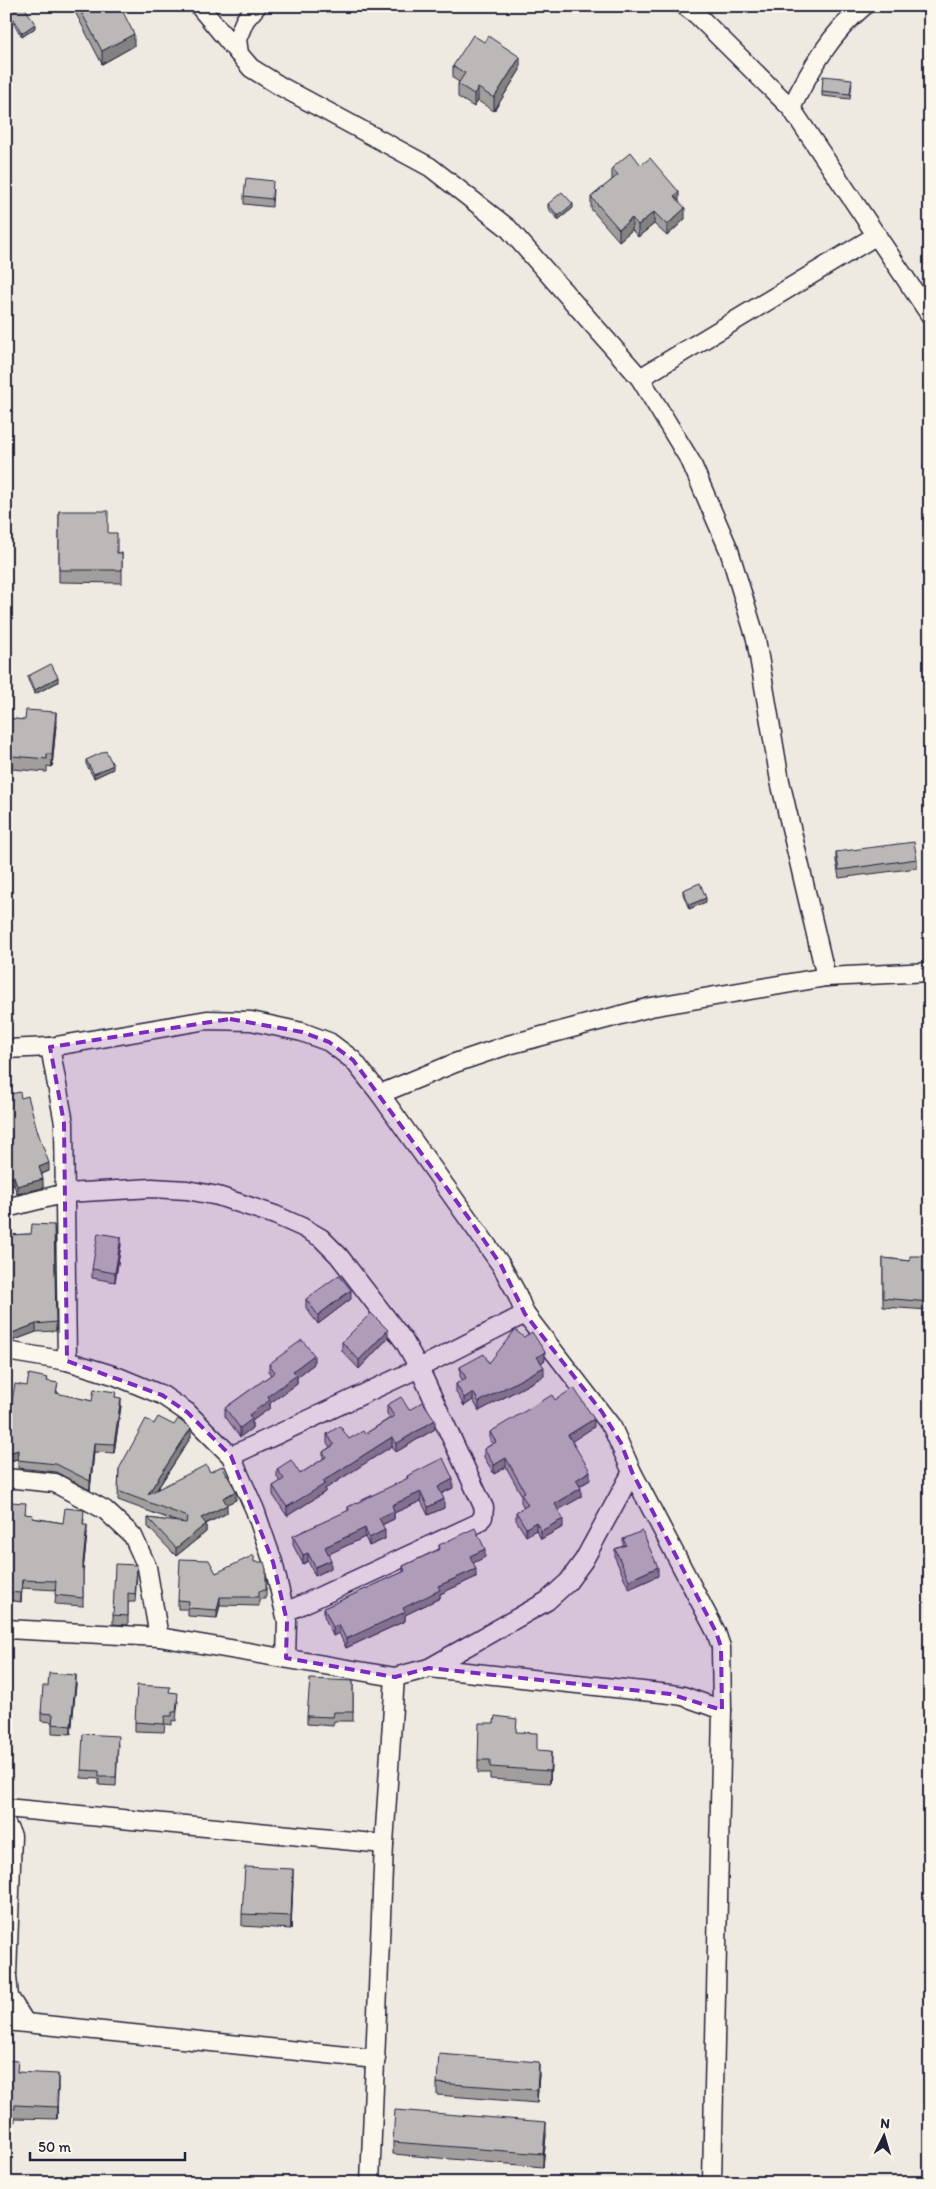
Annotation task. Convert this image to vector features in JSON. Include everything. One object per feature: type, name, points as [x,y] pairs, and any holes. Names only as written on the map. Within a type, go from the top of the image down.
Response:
[{"type":"street","points":[[199,6],[251,68],[280,86],[430,167],[508,228],[640,378],[690,462],[730,550],[756,639],[780,781],[826,977]]},
{"type":"street","points":[[239,54],[236,39],[245,20],[257,6]]},
{"type":"street","points":[[685,6],[697,15],[791,108],[930,315]]},
{"type":"street","points":[[791,108],[808,73],[823,52],[850,18],[864,6]]},
{"type":"street","points":[[640,378],[877,235]]},
{"type":"street","points":[[380,1094],[455,1063],[561,1030],[651,1007],[826,977],[930,972]]},
{"type":"street","points":[[6,1049],[50,1046],[207,1020],[251,1021],[302,1032],[330,1042],[353,1060],[380,1094],[501,1265],[516,1292],[525,1314],[607,1420],[620,1443],[632,1472],[716,1632],[721,1647],[722,1710],[712,2183]]},
{"type":"street","points":[[50,1046],[64,1123],[67,1362]]},
{"type":"street","points":[[6,1208],[66,1193],[152,1188],[187,1190],[226,1199],[275,1215],[321,1238],[339,1256],[404,1341],[419,1368],[484,1508],[483,1516],[478,1523],[286,1612]]},
{"type":"street","points":[[231,1456],[419,1368],[525,1314]]},
{"type":"street","points":[[6,1351],[67,1362],[116,1376],[162,1395],[187,1412],[231,1456],[264,1535],[286,1612],[288,1630],[286,1658]]},
{"type":"street","points":[[6,1629],[159,1637],[395,1676],[429,1668],[547,1601],[568,1582],[584,1560],[632,1472]]},
{"type":"street","points":[[6,1478],[55,1483],[105,1510],[133,1536],[147,1567],[159,1637]]},
{"type":"street","points":[[429,1668],[670,1694],[683,1696],[722,1710]]},
{"type":"street","points":[[370,2183],[384,1844],[395,1676]]},
{"type":"street","points":[[6,1808],[384,1844]]},
{"type":"street","points":[[6,1824],[12,1836],[7,1976],[9,1997],[25,2022]]},
{"type":"street","points":[[6,2021],[376,2059]]},
{"type":"highlighted area","points":[[230,1019],[302,1032],[329,1042],[353,1060],[468,1217],[501,1265],[525,1314],[602,1412],[621,1443],[632,1472],[716,1632],[721,1647],[722,1710],[670,1694],[429,1668],[395,1677],[286,1658],[287,1621],[273,1562],[231,1456],[187,1412],[162,1395],[67,1361],[64,1123],[50,1047]]},
{"type":"building","points":[[24,6],[35,24],[22,33],[10,14]]},
{"type":"building","points":[[78,6],[120,6],[134,34],[102,51]]},
{"type":"building","points":[[473,35],[484,42],[488,36],[520,57],[494,98],[478,88],[474,94],[458,84],[465,73],[453,66]]},
{"type":"building","points":[[823,76],[852,79],[850,94],[822,91]]},
{"type":"building","points":[[631,152],[641,165],[650,158],[679,192],[674,196],[685,208],[667,225],[654,212],[638,225],[632,218],[619,229],[591,197],[618,175],[612,168]]},
{"type":"building","points":[[246,178],[273,181],[272,199],[244,196]]},
{"type":"building","points":[[562,192],[573,204],[558,216],[548,204]]},
{"type":"building","points":[[59,511],[108,511],[108,533],[117,533],[117,553],[122,553],[122,570],[59,570]]},
{"type":"building","points":[[51,664],[58,677],[35,690],[28,676]]},
{"type":"building","points":[[26,710],[56,712],[52,754],[47,754],[47,759],[12,756],[12,750],[6,750],[6,718],[25,720]]},
{"type":"building","points":[[106,751],[113,765],[94,774],[86,760]]},
{"type":"building","points":[[914,842],[917,859],[839,870],[836,852]]},
{"type":"building","points":[[700,883],[706,898],[689,905],[683,890]]},
{"type":"building","points":[[20,1092],[21,1098],[28,1096],[38,1133],[49,1163],[39,1167],[43,1179],[17,1186],[14,1176],[6,1179],[6,1095]]},
{"type":"building","points":[[32,1224],[54,1225],[56,1322],[36,1324],[12,1333],[6,1332],[6,1235],[31,1234]]},
{"type":"building","points":[[98,1233],[121,1237],[115,1273],[92,1269]]},
{"type":"building","points":[[910,1256],[930,1256],[929,1302],[883,1298],[883,1258],[910,1261]]},
{"type":"building","points":[[339,1275],[351,1290],[318,1315],[306,1299]]},
{"type":"building","points":[[371,1313],[388,1330],[359,1360],[342,1342]]},
{"type":"building","points":[[515,1330],[524,1337],[532,1332],[545,1352],[537,1357],[544,1367],[479,1402],[473,1392],[464,1398],[456,1384],[466,1378],[460,1367],[484,1354],[489,1363]]},
{"type":"building","points":[[302,1340],[314,1355],[293,1371],[297,1375],[268,1396],[270,1400],[249,1415],[252,1419],[240,1428],[225,1408],[275,1372],[269,1364]]},
{"type":"building","points":[[29,1374],[48,1378],[47,1381],[58,1383],[56,1393],[92,1401],[94,1389],[116,1392],[115,1397],[121,1398],[114,1444],[94,1443],[90,1481],[56,1464],[18,1460],[18,1450],[9,1453],[13,1412],[10,1411],[15,1384],[27,1386]]},
{"type":"building","points":[[574,1388],[594,1419],[568,1435],[590,1471],[576,1480],[581,1488],[555,1504],[563,1519],[541,1531],[536,1522],[526,1528],[516,1512],[528,1505],[521,1494],[525,1492],[506,1458],[494,1465],[484,1449],[496,1442],[490,1432],[552,1395],[555,1400]]},
{"type":"building","points":[[401,1397],[409,1410],[423,1402],[435,1420],[396,1444],[392,1437],[323,1481],[325,1484],[287,1507],[273,1486],[284,1479],[277,1469],[291,1460],[300,1474],[326,1457],[323,1452],[334,1445],[327,1434],[340,1426],[349,1439],[363,1431],[365,1434],[394,1416],[387,1405]]},
{"type":"building","points":[[158,1417],[174,1425],[178,1419],[191,1428],[148,1494],[206,1465],[210,1472],[222,1466],[236,1491],[223,1498],[227,1505],[201,1518],[206,1524],[176,1548],[148,1518],[186,1523],[188,1517],[118,1491],[119,1469],[146,1419],[154,1424]]},
{"type":"building","points":[[443,1458],[453,1479],[438,1487],[444,1499],[428,1507],[421,1492],[392,1505],[394,1511],[379,1518],[385,1530],[369,1538],[365,1528],[325,1547],[331,1560],[315,1567],[308,1553],[303,1555],[293,1536],[349,1510],[348,1507],[408,1478],[407,1476]]},
{"type":"building","points":[[10,1502],[26,1503],[25,1514],[33,1515],[32,1518],[63,1523],[65,1508],[84,1510],[83,1525],[87,1525],[83,1562],[83,1598],[55,1595],[56,1581],[22,1580],[21,1593],[6,1592],[6,1510],[10,1510]]},
{"type":"building","points":[[475,1528],[485,1549],[470,1556],[476,1569],[438,1586],[440,1590],[403,1608],[405,1612],[346,1639],[339,1625],[333,1627],[324,1608],[405,1571],[403,1566],[440,1549],[439,1545]]},
{"type":"building","points":[[642,1531],[658,1567],[629,1580],[615,1549],[626,1545],[623,1539]]},
{"type":"building","points":[[254,1555],[254,1562],[264,1562],[266,1569],[266,1590],[259,1591],[259,1597],[220,1597],[217,1610],[188,1608],[189,1601],[178,1600],[180,1559],[209,1560],[216,1573]]},
{"type":"building","points":[[115,1564],[137,1565],[135,1594],[128,1593],[128,1616],[113,1615]]},
{"type":"building","points":[[49,1673],[76,1675],[71,1726],[52,1724],[53,1714],[41,1713],[43,1686],[48,1686]]},
{"type":"building","points":[[310,1679],[353,1681],[353,1712],[334,1712],[333,1717],[307,1716]]},
{"type":"building","points":[[137,1685],[170,1687],[169,1692],[178,1693],[176,1712],[172,1712],[172,1716],[165,1716],[164,1724],[135,1722]]},
{"type":"building","points":[[495,1716],[517,1719],[516,1732],[537,1733],[537,1750],[551,1751],[550,1771],[490,1767],[490,1760],[478,1760],[479,1723],[494,1723]]},
{"type":"building","points":[[83,1734],[118,1736],[116,1777],[99,1777],[99,1771],[81,1770]]},
{"type":"building","points":[[245,1867],[293,1869],[291,1916],[242,1914]]},
{"type":"building","points":[[439,2054],[539,2062],[537,2090],[437,2083]]},
{"type":"building","points":[[6,2060],[18,2061],[17,2072],[58,2074],[57,2107],[15,2105],[15,2109],[6,2108]]},
{"type":"building","points":[[395,2110],[546,2122],[543,2154],[393,2142]]}]
